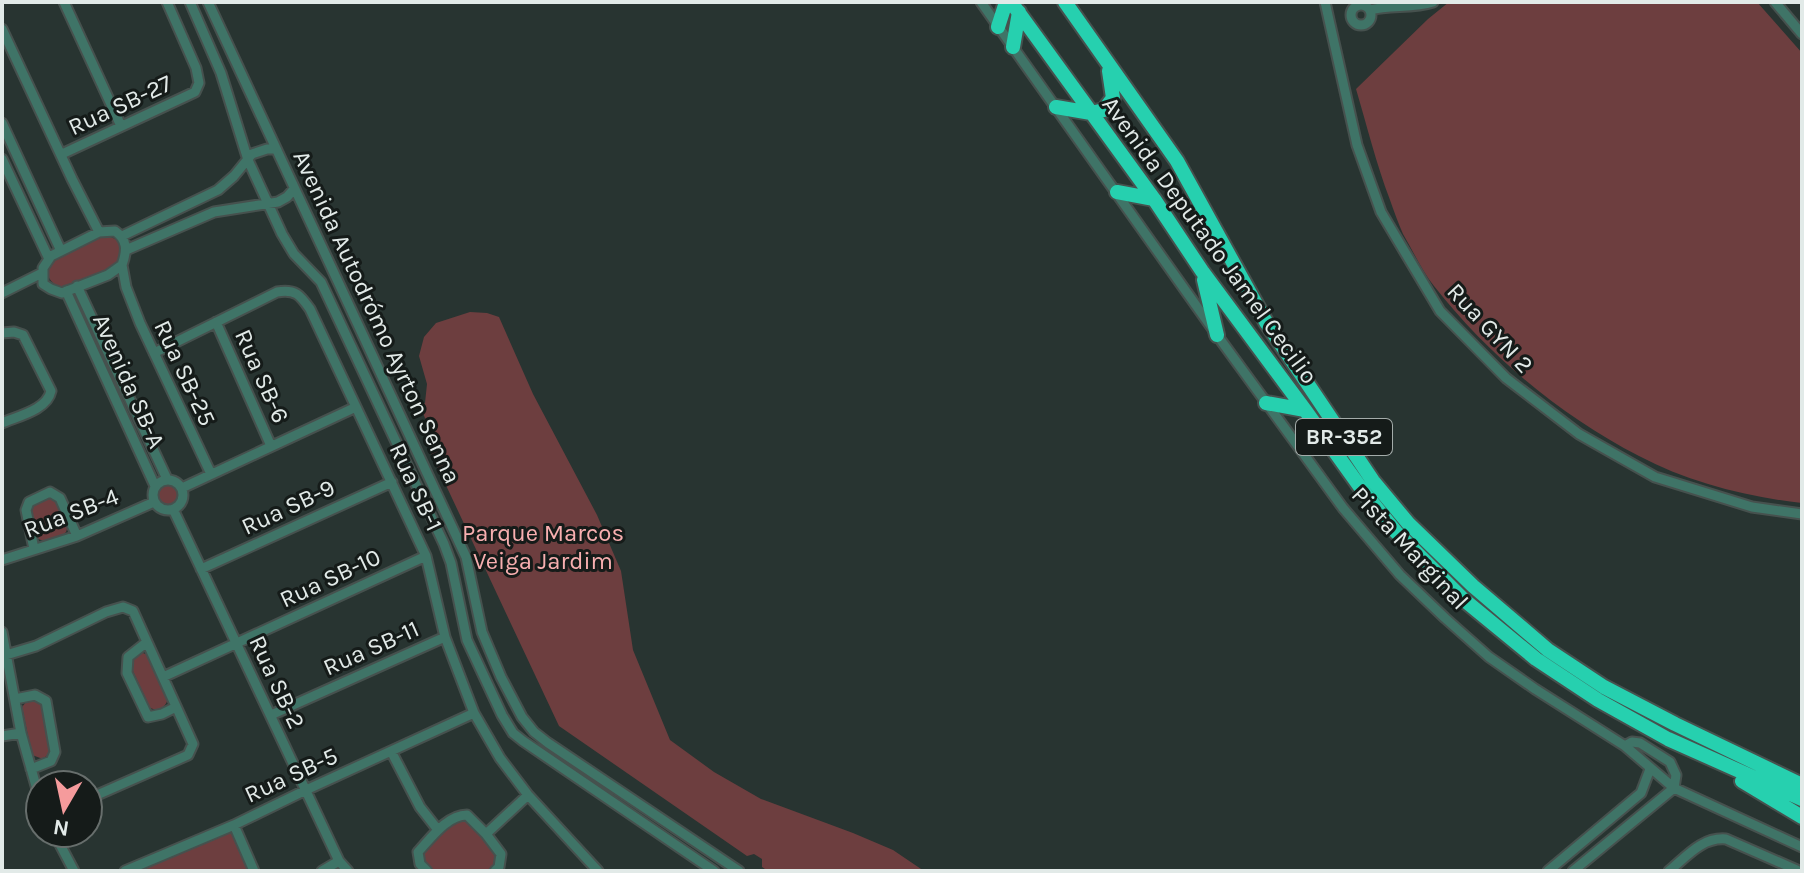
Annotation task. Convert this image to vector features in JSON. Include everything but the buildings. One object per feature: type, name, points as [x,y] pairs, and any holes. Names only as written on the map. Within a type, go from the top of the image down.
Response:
[{"type":"highway","name":"Avenida Deputado Jamel Cecilio","points":[[1065,2],[1177,161],[1266,322],[1373,481],[1408,523],[1473,586],[1548,650],[1604,687],[1802,785]]},
{"type":"highway","points":[[998,27],[1012,5]]},
{"type":"highway","points":[[1012,5],[1013,47]]},
{"type":"highway","name":"Avenida Deputado Jamel Cecilio","points":[[1012,5],[1154,199],[1202,271],[1396,532],[1463,599],[1536,659],[1598,700],[1668,739],[1802,799]]},
{"type":"highway","points":[[1056,107],[1091,113],[1104,110],[1113,98],[1107,63]]},
{"type":"highway","points":[[1117,192],[1154,199]]},
{"type":"highway","points":[[1202,271],[1217,335]]},
{"type":"highway","points":[[1266,403],[1305,410]]},
{"type":"highway","points":[[1675,724],[1802,775]]},
{"type":"highway","points":[[1668,739],[1802,817]]},
{"type":"street","points":[[64,2],[121,126]]},
{"type":"street","name":"Rua SB-27","points":[[62,154],[195,92],[199,83],[196,68],[167,2]]},
{"type":"street","name":"Avenida Autodrómo Ayrton Senna","points":[[190,2],[221,73],[248,160],[282,234],[294,254],[321,282],[444,544],[467,640],[502,715],[513,733],[523,741],[714,871]]},
{"type":"street","name":"Avenida Autodrómo Ayrton Senna","points":[[208,2],[466,557],[482,632],[522,717],[534,732],[739,871]]},
{"type":"street","name":"Pista Marginal","points":[[981,2],[1266,403],[1359,528],[1400,575],[1489,657],[1625,746],[1674,788],[1802,847]]},
{"type":"street","name":"Rua GYN 2","points":[[1325,2],[1357,145],[1381,212],[1440,311],[1506,378],[1579,434],[1655,477],[1752,507],[1802,514]]},
{"type":"street","points":[[1370,10],[1383,6],[1422,6],[1433,2]]},
{"type":"street","points":[[1775,2],[1802,34]]},
{"type":"street","points":[[2,29],[99,232]]},
{"type":"street","points":[[2,123],[61,251]]},
{"type":"street","points":[[122,236],[218,190],[252,154],[276,149]]},
{"type":"street","points":[[2,159],[49,259]]},
{"type":"street","points":[[9,173],[22,167]]},
{"type":"street","points":[[126,250],[214,212],[269,205],[287,197],[294,189]]},
{"type":"street","points":[[115,231],[122,236],[126,250],[122,265],[108,275],[62,293],[43,284],[42,273],[49,259],[61,251],[99,232],[115,231]]},
{"type":"street","name":"Rua SB-25","points":[[122,265],[126,287],[154,353],[211,474]]},
{"type":"street","points":[[2,293],[42,273]]},
{"type":"street","points":[[108,275],[126,287]]},
{"type":"street","name":"Avenida SB-A","points":[[77,286],[167,479]]},
{"type":"street","name":"Rua SB-1","points":[[154,353],[277,292],[289,290],[301,296],[310,309],[426,556],[445,637],[474,713],[500,758],[528,795],[598,871]]},
{"type":"street","name":"Avenida SB-A","points":[[66,291],[155,486]]},
{"type":"street","name":"Rua SB-6","points":[[216,322],[271,446]]},
{"type":"street","points":[[2,333],[23,335],[51,391],[49,399],[41,406],[2,423]]},
{"type":"street","points":[[107,380],[118,374]]},
{"type":"street","points":[[182,488],[356,407]]},
{"type":"street","points":[[167,479],[176,481],[182,488],[181,503],[173,509],[160,508],[154,502],[155,486],[167,479]]},
{"type":"street","name":"Rua SB-9","points":[[201,569],[392,482]]},
{"type":"street","points":[[34,549],[26,510],[29,502],[50,492],[60,498],[77,536]]},
{"type":"street","name":"Rua SB-4","points":[[2,560],[77,536],[154,502]]},
{"type":"street","name":"Rua SB-2","points":[[173,509],[339,861],[348,871]]},
{"type":"street","name":"Rua SB-10","points":[[163,677],[426,556]]},
{"type":"street","points":[[6,655],[36,646],[106,612],[123,607],[133,611],[193,744],[188,755],[104,792]]},
{"type":"street","points":[[2,632],[21,733],[31,769],[51,761],[55,752],[46,701],[35,695],[15,699]]},
{"type":"street","name":"Rua SB-11","points":[[271,715],[445,637]]},
{"type":"street","points":[[147,642],[128,657],[127,673],[148,717],[176,707]]},
{"type":"street","name":"Rua SB-5","points":[[125,871],[234,825],[474,713]]},
{"type":"street","points":[[2,736],[21,733]]},
{"type":"street","points":[[1573,871],[1674,788],[1676,775],[1670,762],[1640,743],[1632,742],[1625,746]]},
{"type":"street","points":[[391,751],[420,807],[438,830]]},
{"type":"street","points":[[1548,871],[1641,793],[1650,769]]},
{"type":"street","points":[[486,834],[528,795]]},
{"type":"street","points":[[427,871],[420,864],[418,852],[438,830],[459,815],[467,815],[501,854],[499,867],[495,871]]},
{"type":"street","points":[[234,825],[254,871]]},
{"type":"street","points":[[663,837],[672,825]]},
{"type":"street","points":[[1669,871],[1703,843],[1714,838],[1726,839],[1796,871],[1802,866]]},
{"type":"street","points":[[62,849],[74,871]]},
{"type":"street","points":[[322,871],[339,861]]},
{"type":"green space","points":[[1449,2],[1757,2],[1802,53],[1802,503],[1760,497],[1698,481],[1610,440],[1554,403],[1502,360],[1455,312],[1430,280],[1403,234],[1380,172],[1356,89]]},
{"type":"green space","points":[[108,236],[118,240],[122,251],[119,261],[113,266],[66,289],[52,282],[48,270],[52,261]]},
{"type":"green space","name":"Parque Marcos Veiga Jardim","points":[[470,312],[499,317],[533,394],[597,515],[621,571],[633,650],[670,740],[714,772],[761,799],[893,850],[924,871],[768,871],[762,867],[762,859],[754,854],[747,856],[559,726],[428,447],[432,435],[420,406],[425,403],[427,384],[419,356],[424,337],[436,323]]},
{"type":"green space","points":[[168,484],[176,487],[179,495],[176,503],[168,506],[160,503],[157,495],[160,487]]},
{"type":"green space","points":[[48,495],[56,499],[67,528],[61,536],[44,541],[35,538],[29,509],[31,504]]},
{"type":"green space","points":[[137,654],[148,655],[168,698],[160,709],[150,708],[131,667],[131,661]]},
{"type":"green space","points":[[35,699],[43,704],[51,752],[43,759],[32,755],[22,707]]},
{"type":"green space","points":[[460,819],[468,821],[496,853],[496,863],[487,871],[433,871],[424,858],[424,848]]},
{"type":"green space","points":[[230,831],[250,871],[130,871]]}]
